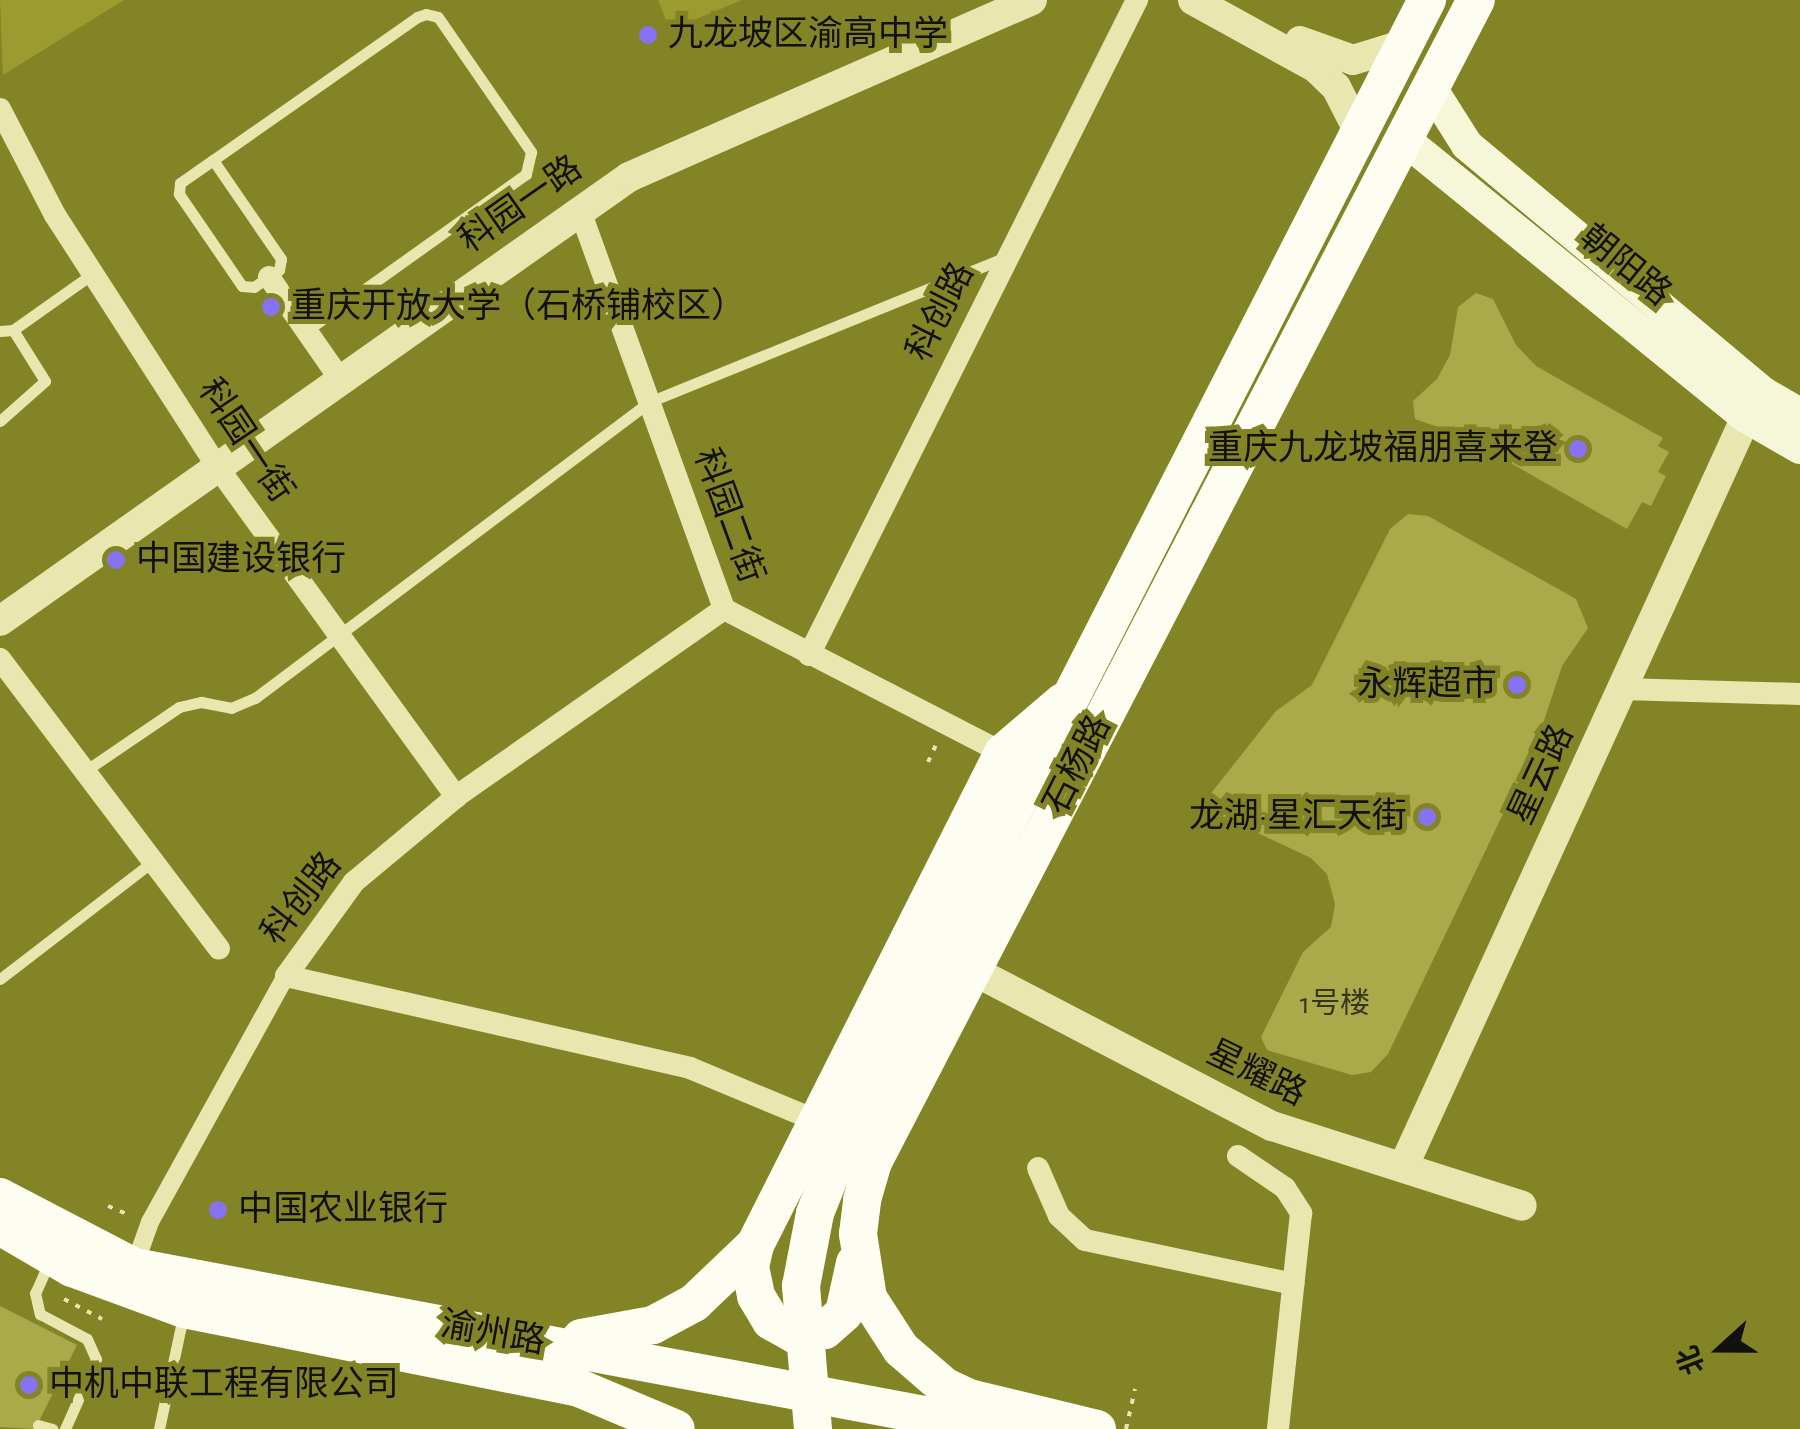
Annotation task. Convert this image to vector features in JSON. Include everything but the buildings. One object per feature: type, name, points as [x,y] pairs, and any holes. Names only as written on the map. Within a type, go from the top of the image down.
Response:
[{"type":"main road","name":"石杨路","points":[[813,1429],[801,1286],[815,1214],[909,1012],[1427,0]]},
{"type":"main road","name":"石杨路","points":[[1097,1429],[996,1408],[926,1372],[901,1350],[868,1298],[858,1234],[872,1164],[1476,0]]},
{"type":"main road","name":"朝阳路","points":[[1431,88],[1467,145],[1762,392],[1800,414]]},
{"type":"main road","name":"朝阳路","points":[[1405,140],[1746,416],[1800,448]]},
{"type":"main road","points":[[1510,224],[1510,201],[1520,194],[1533,198]]},
{"type":"main road","points":[[518,1338],[601,1338],[653,1325],[694,1303],[755,1245],[1003,753],[1077,690]]},
{"type":"main road","name":"渝州路","points":[[0,1197],[134,1267],[1000,1429]]},
{"type":"main road","name":"渝州路","points":[[0,1226],[126,1292],[184,1309],[579,1388],[676,1429]]},
{"type":"main road","points":[[755,1245],[752,1282],[762,1310],[784,1331],[812,1334],[836,1322],[850,1299],[858,1234]]},
{"type":"street","name":"科园一路","points":[[0,621],[579,208],[692,145],[1032,0]]},
{"type":"street","name":"科创路","points":[[808,655],[1136,0]]},
{"type":"street","points":[[1193,0],[1316,68],[1336,88],[1359,132]]},
{"type":"street","points":[[1226,0],[1338,59],[1368,58],[1405,44]]},
{"type":"street","name":"科园一街","points":[[0,109],[92,274],[216,465],[456,797]]},
{"type":"street","name":"科园二街","points":[[579,208],[724,608],[1003,753]]},
{"type":"street","points":[[269,277],[340,379]]},
{"type":"street","name":"星云路","points":[[1405,1164],[1746,416]]},
{"type":"street","name":"科创路","points":[[724,608],[456,797],[354,882],[286,976],[690,1068],[820,1122]]},
{"type":"street","points":[[0,659],[219,950]]},
{"type":"street","points":[[1622,689],[1800,694]]},
{"type":"street","name":"星耀路","points":[[972,970],[1272,1126],[1405,1164],[1522,1206]]},
{"type":"street","points":[[134,1267],[150,1222],[286,976]]},
{"type":"street","points":[[1238,1156],[1285,1188],[1301,1213],[1278,1429]]},
{"type":"street","points":[[1038,1168],[1058,1216],[1085,1240],[1293,1284]]},
{"type":"lane","points":[[213,160],[281,259],[269,277],[254,287],[242,286],[180,194],[180,183],[213,160],[426,14],[438,18],[531,152],[526,174],[306,330]]},
{"type":"lane","points":[[85,771],[179,707],[201,702],[232,708],[255,698],[649,402],[1009,256]]},
{"type":"lane","points":[[0,421],[45,381],[7,330],[92,274]]},
{"type":"lane","points":[[0,979],[152,861]]},
{"type":"lane","points":[[51,1256],[35,1293],[40,1314],[87,1339],[96,1359],[65,1429]]},
{"type":"lane","points":[[159,1429],[184,1309]]},
{"type":"lane","points":[[38,1424],[52,1429]]},
{"type":"path","points":[[108,1206],[124,1214]]},
{"type":"path","points":[[64,1300],[102,1319]]},
{"type":"path","points":[[1126,1429],[1135,1389]]},
{"type":"shaded area","points":[[0,0],[124,0],[3,75]]},
{"type":"shaded area","points":[[658,0],[742,0],[670,30]]},
{"type":"place","name":"九龙坡区渝高中学","points":[[648,35]]},
{"type":"place","name":"重庆开放大学（石桥铺校区）","points":[[271,307]]},
{"type":"place","name":"重庆九龙坡福朋喜来登","points":[[1578,449]]},
{"type":"place","name":"中国建设银行","points":[[116,560]]},
{"type":"place","name":"永辉超市","points":[[1517,685]]},
{"type":"place","name":"龙湖·星汇天街","points":[[1427,817]]},
{"type":"place","name":"中国农业银行","points":[[218,1210]]},
{"type":"place","name":"中机中联工程有限公司","points":[[29,1385]]}]
